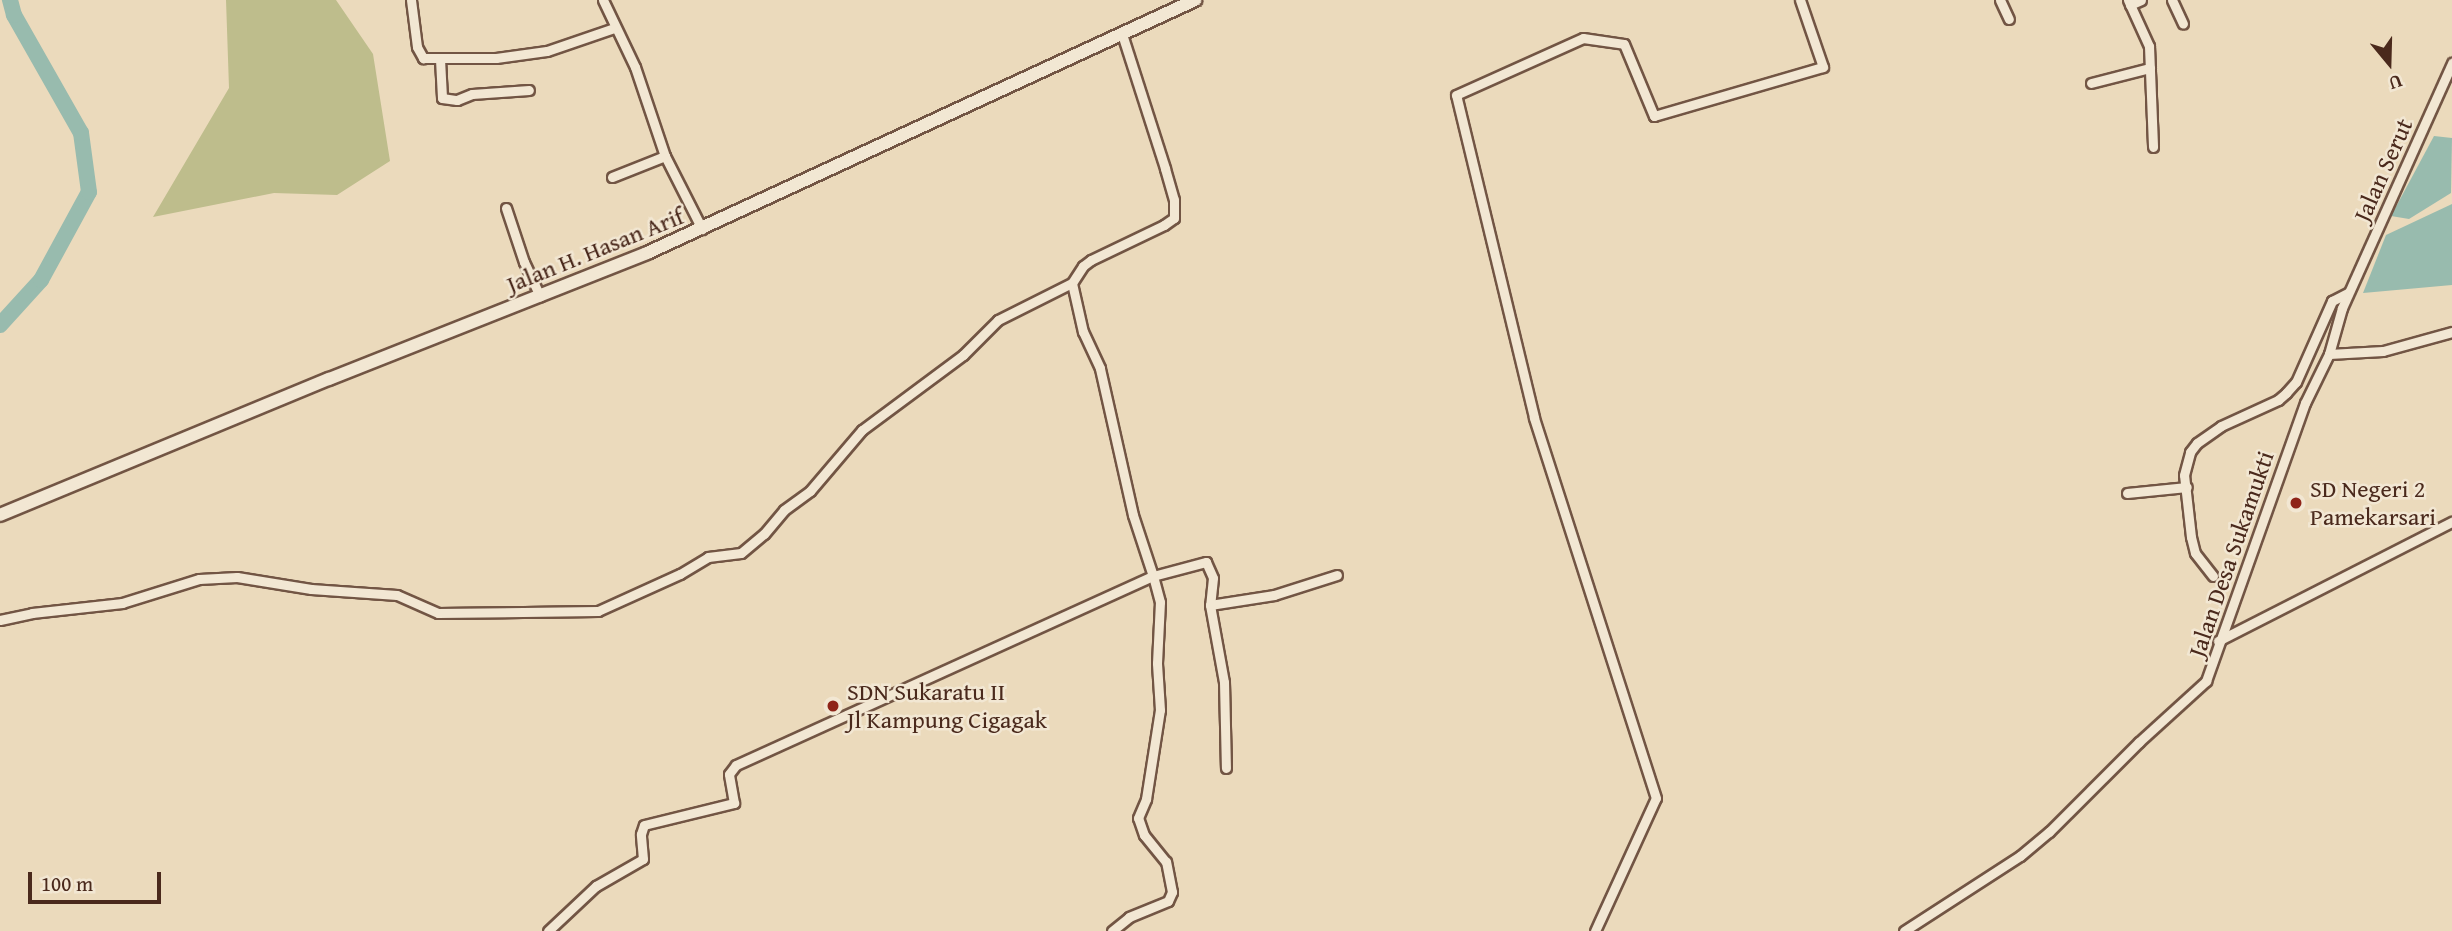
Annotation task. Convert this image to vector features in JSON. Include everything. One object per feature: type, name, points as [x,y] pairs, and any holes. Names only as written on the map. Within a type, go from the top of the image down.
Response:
[{"type":"main road","name":"Jalan H. Hasan Arif","points":[[0,515],[702,229],[1195,0]]},
{"type":"street","points":[[411,0],[418,53],[423,58],[496,58],[547,51],[614,28]]},
{"type":"street","points":[[603,0],[614,28],[635,67],[665,156],[702,229]]},
{"type":"street","points":[[1595,931],[1656,798],[1534,417],[1456,95],[1583,38],[1624,44],[1654,116],[1823,67],[1800,0]]},
{"type":"street","points":[[2000,0],[2009,19]]},
{"type":"street","points":[[2141,0],[2129,3],[2148,41],[2153,147]]},
{"type":"street","points":[[2172,0],[2183,24]]},
{"type":"street","points":[[0,620],[32,613],[122,603],[199,579],[237,577],[311,589],[397,595],[438,613],[598,611],[680,574],[708,557],[741,552],[764,534],[784,510],[810,491],[862,430],[963,355],[998,320],[1072,283],[1083,266],[1091,260],[1164,225],[1175,214],[1144,94],[1122,34]]},
{"type":"street","points":[[440,59],[442,98],[457,100],[472,94],[529,90]]},
{"type":"street","name":"Jalan Serut","points":[[2221,426],[2278,400],[2293,386],[2332,301],[2345,301],[2452,63]]},
{"type":"street","points":[[2091,83],[2150,68]]},
{"type":"street","points":[[612,177],[665,156]]},
{"type":"street","points":[[506,208],[521,253],[540,296]]},
{"type":"street","points":[[1072,283],[1083,332],[1100,368],[1133,515],[1160,602],[1157,663],[1160,710],[1146,799],[1138,818],[1144,835],[1166,862],[1171,892],[1168,901],[1129,917],[1112,931]]},
{"type":"street","name":"Jalan Desa Sukamukti","points":[[1905,931],[2020,856],[2049,832],[2139,742],[2203,685],[2305,403],[2329,354],[2345,301]]},
{"type":"street","points":[[2329,354],[2382,351],[2452,332]]},
{"type":"street","name":"Jalan Desa Sukamukti","points":[[2213,576],[2195,553],[2186,509],[2187,488],[2184,475],[2190,452],[2197,443],[2221,426]]},
{"type":"street","points":[[2127,494],[2187,488]]},
{"type":"street","points":[[2218,640],[2452,522]]},
{"type":"street","points":[[548,931],[596,886],[643,859],[640,834],[644,825],[734,803],[729,774],[736,765],[1153,576],[1206,562],[1213,578],[1210,605],[1224,682],[1226,768]]},
{"type":"street","points":[[1210,605],[1274,595],[1337,575]]},
{"type":"shaded area","points":[[226,0],[336,0],[373,54],[390,161],[337,195],[274,193],[153,217],[229,88]]},
{"type":"shaded area","points":[[2434,136],[2452,138],[2451,193],[2409,219],[2391,216]]},
{"type":"shaded area","points":[[2452,204],[2452,285],[2363,293],[2386,235]]},
{"type":"waterway","points":[[0,325],[41,280],[89,192],[81,133],[14,15],[10,0]]},
{"type":"place","name":"SD Negeri 2 Pamekarsari","points":[[2296,503]]},
{"type":"place","name":"SDN Sukaratu II Jl Kampung Cigagak","points":[[833,706]]}]
